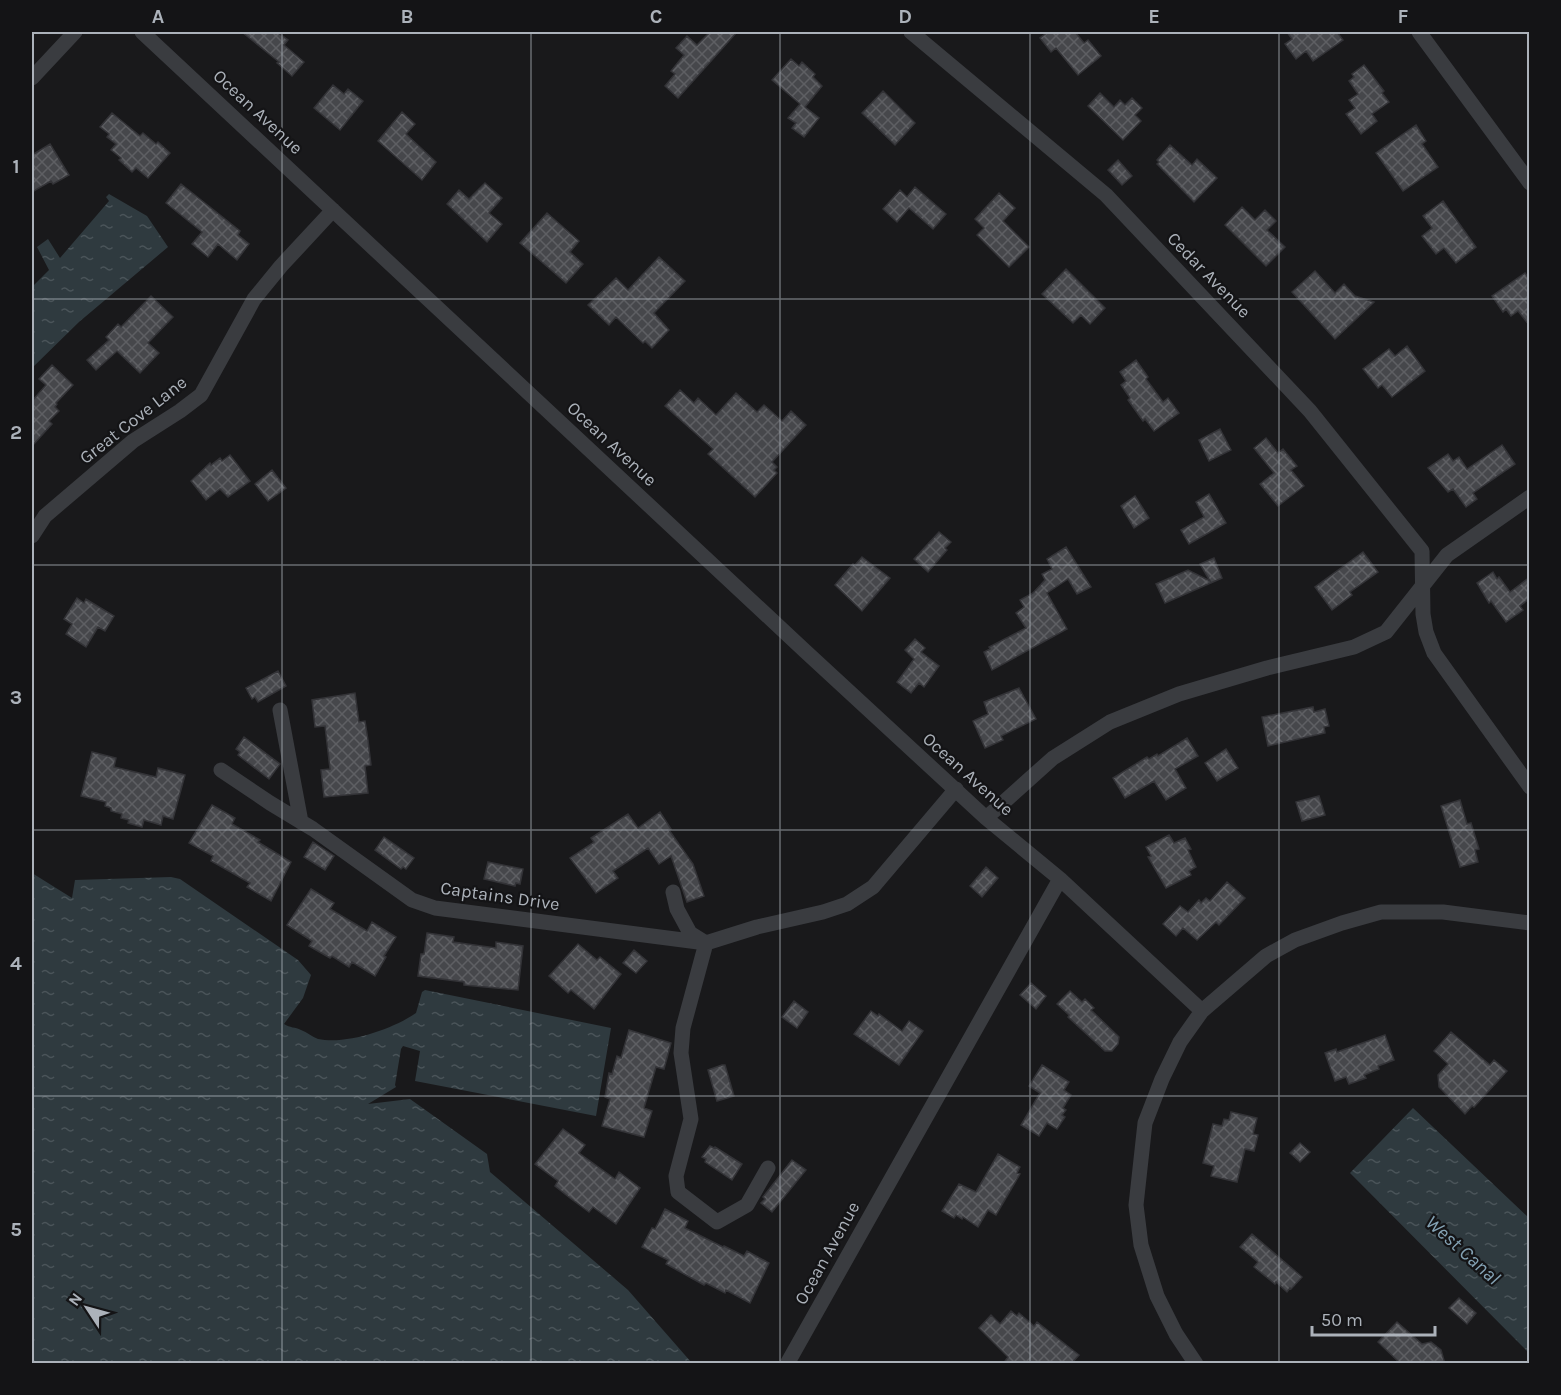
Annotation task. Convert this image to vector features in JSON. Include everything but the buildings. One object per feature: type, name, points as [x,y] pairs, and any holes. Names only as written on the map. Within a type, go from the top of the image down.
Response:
[{"type":"street","points":[[32,78],[75,32]]},
{"type":"street","name":"Ocean Avenue","points":[[142,32],[986,818],[1060,879],[1202,1011]]},
{"type":"street","name":"Cedar Avenue","points":[[911,32],[1106,195],[1310,411],[1422,550],[1423,614],[1426,632],[1434,653],[1530,787]]},
{"type":"street","points":[[1419,32],[1530,183]]},
{"type":"street","name":"Great Cove Lane","points":[[32,536],[45,516],[133,441],[201,395],[254,299],[333,210]]},
{"type":"street","points":[[986,818],[1053,758],[1110,722],[1179,694],[1267,668],[1354,647],[1386,632],[1447,555],[1530,497]]},
{"type":"street","points":[[280,710],[302,822]]},
{"type":"street","name":"Captains Drive","points":[[221,770],[302,822],[412,900],[435,908],[706,943],[757,927],[823,912],[847,904],[873,888],[956,789]]},
{"type":"street","name":"Ocean Avenue","points":[[786,1364],[1060,879]]},
{"type":"street","points":[[674,892],[677,909],[690,933],[706,943],[683,1028],[681,1053],[691,1119],[676,1176],[678,1192],[717,1222],[747,1205],[768,1168]]},
{"type":"street","points":[[1196,1364],[1176,1334],[1156,1296],[1141,1245],[1136,1205],[1145,1123],[1162,1079],[1180,1042],[1202,1011],[1266,956],[1295,940],[1381,912],[1432,912],[1527,925]]},
{"type":"water","points":[[109,194],[147,216],[168,247],[79,322],[32,368],[32,287],[49,270],[37,247],[48,239],[60,258],[109,201],[106,197]]},
{"type":"water","points":[[32,873],[72,898],[75,880],[171,877],[180,879],[298,960],[311,975],[303,998],[284,1024],[318,1039],[356,1038],[395,1025],[416,1013],[422,992],[425,990],[611,1028],[596,1116],[415,1081],[420,1051],[403,1046],[396,1087],[368,1104],[410,1099],[487,1154],[490,1172],[628,1290],[691,1362],[695,1363],[32,1363]]},
{"type":"water","name":"West Canal","points":[[1413,1108],[1529,1218],[1529,1353],[1350,1173]]}]
